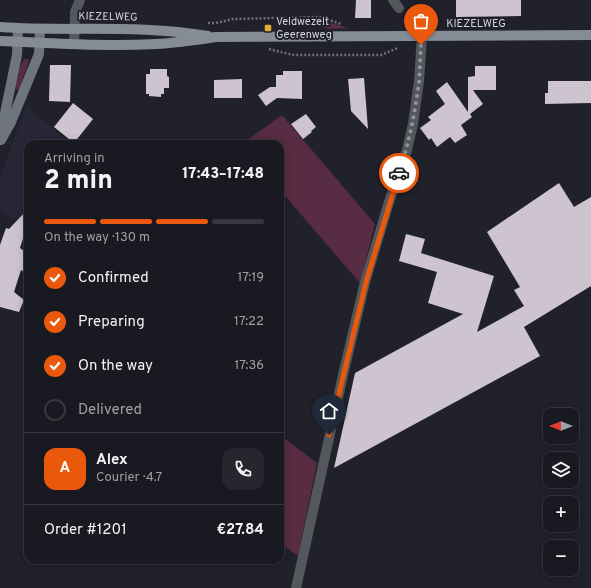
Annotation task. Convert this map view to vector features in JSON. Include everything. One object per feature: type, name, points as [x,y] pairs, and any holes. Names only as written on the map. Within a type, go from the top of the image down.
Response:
[{"type":"main road","name":"KIEZELWEG","points":[[0,27],[184,31],[216,37]]},
{"type":"main road","name":"KIEZELWEG","points":[[0,41],[74,44],[154,44],[183,42],[216,37],[591,36]]},
{"type":"street","points":[[74,44],[75,12],[80,0]]},
{"type":"street","points":[[1,142],[4,118],[17,55],[18,28]]},
{"type":"street","points":[[1,142],[11,122],[39,54],[40,28]]},
{"type":"street","points":[[296,588],[343,375],[366,282],[389,202],[407,150],[413,124],[419,81],[422,36]]},
{"type":"shaded area","points":[[308,19],[322,20],[348,28],[330,29],[308,24]]},
{"type":"shaded area","points":[[24,59],[29,59],[19,90],[15,89],[20,67]]},
{"type":"shaded area","points":[[26,106],[65,140],[24,140],[24,228],[0,208],[0,178]]},
{"type":"shaded area","points":[[282,115],[375,224],[360,283],[284,195],[284,140],[248,140]]},
{"type":"shaded area","points":[[284,438],[317,463],[298,556],[284,546]]},
{"type":"building","points":[[356,0],[371,0],[371,18],[355,18]]},
{"type":"building","points":[[456,0],[521,0],[521,16],[456,17]]},
{"type":"building","points":[[50,65],[71,65],[70,102],[49,101]]},
{"type":"building","points":[[475,66],[496,66],[496,90],[473,90],[483,104],[470,114],[472,117],[461,125],[467,135],[455,143],[450,137],[437,147],[431,138],[429,140],[420,128],[431,120],[428,117],[445,104],[436,91],[447,82],[468,112],[468,77],[475,76]]},
{"type":"building","points":[[150,69],[167,69],[169,88],[164,88],[164,94],[161,94],[161,97],[149,96],[149,94],[146,94],[146,74],[150,74]]},
{"type":"building","points":[[283,71],[302,71],[302,99],[277,98],[266,106],[258,95],[270,87],[276,87],[276,75],[283,75]]},
{"type":"building","points":[[364,78],[368,129],[351,111],[348,79]]},
{"type":"building","points":[[242,79],[242,98],[214,98],[214,80]]},
{"type":"building","points":[[548,81],[591,81],[591,103],[545,104],[545,93],[548,93]]},
{"type":"building","points":[[73,103],[93,119],[76,140],[70,140],[54,127]]},
{"type":"building","points":[[306,114],[316,127],[303,139],[291,124]]},
{"type":"building","points":[[559,183],[574,207],[591,197],[591,286],[524,327],[540,356],[334,468],[355,373],[463,314],[428,303],[437,272],[399,261],[406,234],[425,239],[421,253],[494,276],[477,332],[524,306],[514,290],[520,287],[487,232]]},
{"type":"building","points":[[24,213],[24,236],[20,248],[24,251],[24,272],[21,270],[14,292],[24,300],[19,312],[0,307],[0,245],[6,228],[9,229]]},
{"type":"way so far","points":[[399,173],[407,150],[413,124],[419,81],[421,45]]},
{"type":"place","name":"Veldwezelt Geerenweg","points":[[268,28]]},
{"type":"route","points":[[329,435],[366,282],[399,173]]}]
